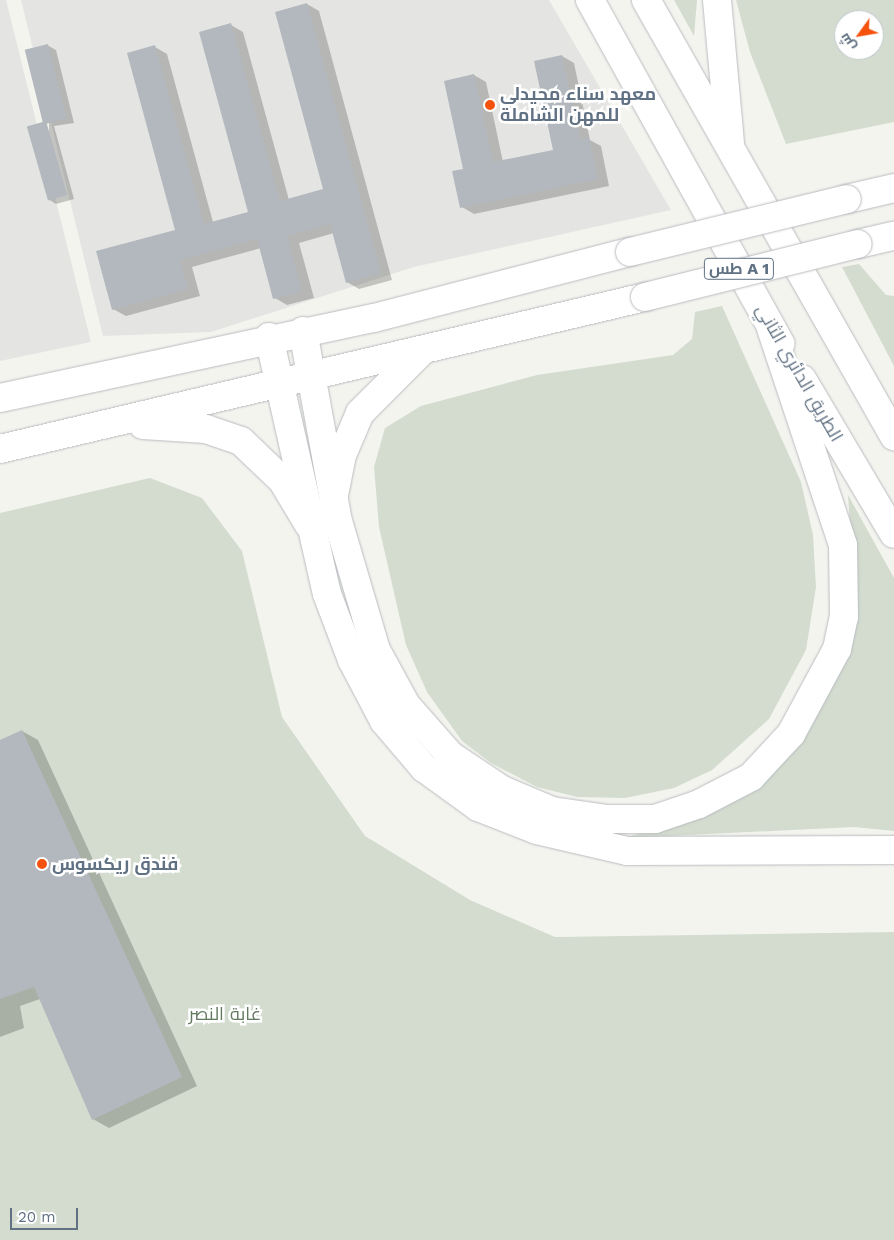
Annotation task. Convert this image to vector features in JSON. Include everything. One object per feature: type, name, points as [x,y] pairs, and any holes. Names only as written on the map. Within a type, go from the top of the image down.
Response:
[{"type":"main road","name":"الطريق الدائري الثاني","points":[[590,0],[772,329],[894,534]]},
{"type":"main road","name":"طس A 1","points":[[646,0],[731,154],[894,436]]},
{"type":"main road","points":[[716,0],[731,154]]},
{"type":"main road","points":[[0,398],[303,331],[894,188]]},
{"type":"main road","points":[[0,449],[112,424],[312,374],[422,352],[894,236]]},
{"type":"main road","points":[[303,331],[333,497],[376,650],[406,705],[450,755],[502,790],[552,811],[606,819],[655,819],[699,804],[751,777],[791,734],[823,679],[844,617],[843,545],[772,329]]},
{"type":"main road","points":[[269,338],[276,383],[327,594],[352,660],[384,720],[424,768],[478,807],[537,830],[628,851],[894,850]]},
{"type":"main road","points":[[333,497],[342,455],[360,413],[422,352]]},
{"type":"main road","points":[[112,424],[206,429],[241,441],[282,480],[309,525]]},
{"type":"shaded area","points":[[0,0],[6,0],[91,342],[0,361]]},
{"type":"shaded area","points":[[21,0],[549,0],[671,210],[414,267],[211,332],[103,336]]},
{"type":"green space","points":[[674,0],[697,0],[694,36]]},
{"type":"green space","points":[[736,0],[894,0],[894,122],[786,144],[750,52]]},
{"type":"green space","points":[[859,264],[886,295],[894,296],[894,366],[842,267]]},
{"type":"green space","points":[[722,306],[801,482],[813,535],[816,587],[806,650],[769,719],[712,770],[674,788],[625,798],[577,797],[537,787],[491,763],[462,741],[427,692],[406,645],[379,527],[374,467],[385,428],[421,406],[537,375],[673,355],[692,339],[695,312]]},
{"type":"green space","name":"غابة النصر","points":[[150,478],[202,498],[242,551],[282,717],[365,836],[470,900],[555,937],[894,932],[894,1240],[0,1240],[0,513]]},
{"type":"green space","points":[[848,495],[894,578],[894,831],[854,827],[625,838],[707,812],[781,760],[854,583]]},
{"type":"building","points":[[307,3],[381,273],[346,283],[330,224],[287,236],[302,292],[273,299],[257,239],[180,260],[188,289],[112,310],[96,251],[175,230],[127,53],[155,45],[204,224],[248,212],[199,32],[231,23],[280,201],[323,189],[275,12]]},
{"type":"building","points":[[48,44],[67,119],[43,125],[25,50]]},
{"type":"building","points":[[562,55],[580,139],[589,138],[598,179],[460,208],[452,171],[463,169],[444,81],[474,74],[493,162],[553,150],[534,61]]},
{"type":"building","points":[[46,121],[67,195],[48,201],[27,127]]},
{"type":"building","name":"فندق ريكسوس","points":[[22,730],[182,1077],[92,1120],[34,987],[0,999],[0,740]]},
{"type":"place","name":"معهد سناء محيدلي للمهن الشاملة","points":[[490,105]]},
{"type":"place","name":"فندق ريكسوس","points":[[42,864]]}]
